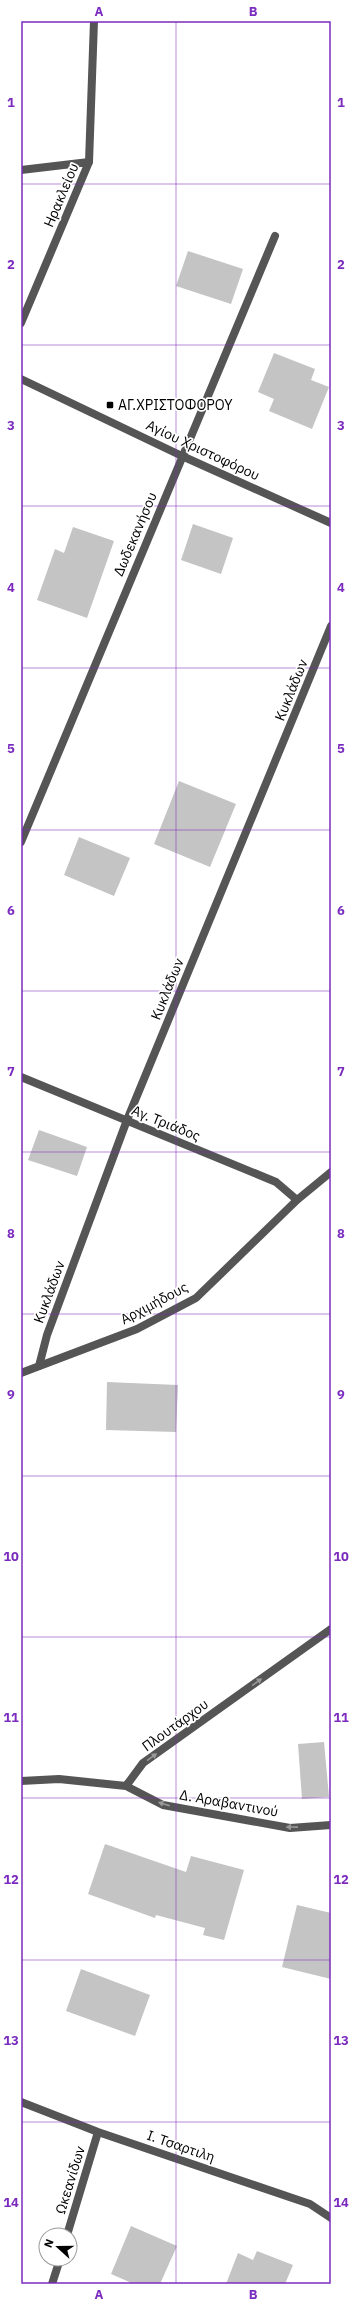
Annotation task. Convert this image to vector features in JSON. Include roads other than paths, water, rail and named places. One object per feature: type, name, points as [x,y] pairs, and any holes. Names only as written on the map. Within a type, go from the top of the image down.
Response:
[{"type":"street","name":"Ηρακλείου","points":[[21,323],[89,162],[94,21]]},
{"type":"street","points":[[21,170],[89,162]]},
{"type":"street","name":"Δωδεκανήσου","points":[[21,842],[275,236]]},
{"type":"street","name":"Αγίου Χριστοφόρου","points":[[21,379],[182,456],[331,523]]},
{"type":"street","name":"Κυκλάδων","points":[[38,1366],[47,1334],[127,1120],[331,626]]},
{"type":"street","name":"Αγ. Τριάδος","points":[[21,1077],[276,1182],[297,1200]]},
{"type":"street","name":"Αρχιμήδους","points":[[21,1374],[38,1366],[137,1329],[196,1298],[297,1200],[331,1172]]},
{"type":"street","name":"Πλουτάρχου","points":[[126,1786],[143,1763],[331,1629]]},
{"type":"street","points":[[21,1781],[59,1779],[126,1786]]},
{"type":"street","name":"Δ. Αραβαντινού","points":[[126,1786],[163,1805],[290,1828],[331,1825]]},
{"type":"street","name":"Ι. Τσαρτιλη","points":[[21,2102],[98,2132],[310,2204],[331,2218]]},
{"type":"street","name":"Ωκεανίδων","points":[[69,2227],[98,2132]]},
{"type":"street","points":[[52,2284],[57,2267]]},
{"type":"place","name":"ΑΓ.ΧΡΙΣΤΟΦΟΡΟΥ","points":[[110,405]]}]
